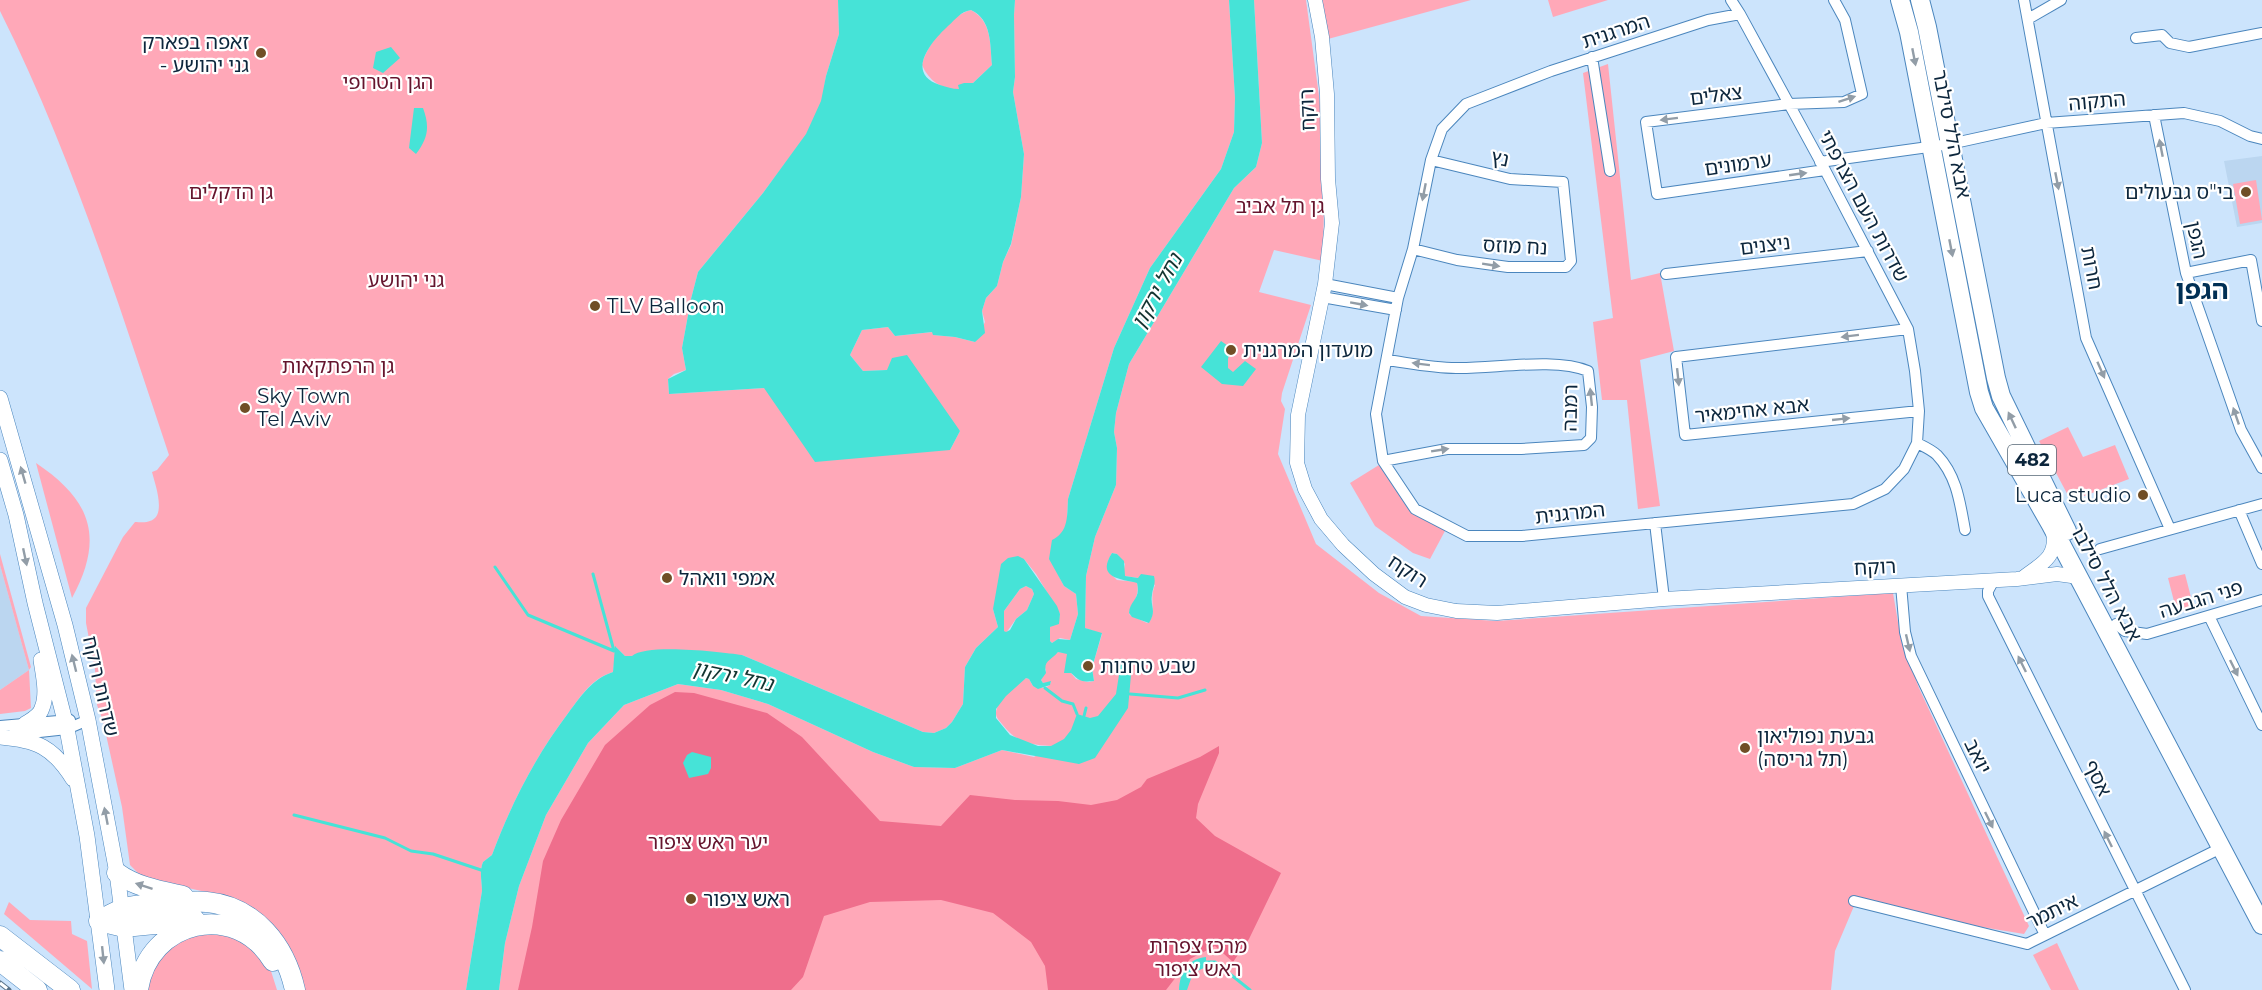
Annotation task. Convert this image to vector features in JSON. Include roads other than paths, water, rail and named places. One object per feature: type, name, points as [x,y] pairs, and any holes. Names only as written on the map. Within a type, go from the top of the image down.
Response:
[{"type":"highway","points":[[117,873],[149,889],[215,903],[246,915],[271,936],[287,962],[295,990]]},
{"type":"highway","points":[[99,921],[123,918],[194,901],[215,903]]},
{"type":"highway","points":[[123,918],[216,921],[236,926],[258,942],[276,965],[283,990]]},
{"type":"highway","points":[[138,990],[141,975],[151,956],[162,942],[181,930],[198,925],[221,925],[238,930],[258,942]]},
{"type":"highway","points":[[0,926],[66,987]]},
{"type":"highway","points":[[0,936],[66,987]]},
{"type":"highway","points":[[0,961],[38,990]]},
{"type":"main road","name":"אבא הלל סילבר","points":[[1900,0],[1941,145],[2001,396],[2079,556],[2116,624],[2248,886],[2262,925]]},
{"type":"main road","name":"אבא הלל סילבר","points":[[1920,0],[1979,392],[1984,408],[2051,525],[2221,848],[2262,905]]},
{"type":"main road","name":"שדרות רוקח","points":[[0,398],[65,625],[88,720],[117,873],[132,990]]},
{"type":"main road","points":[[0,460],[16,515],[35,603],[66,724],[87,836],[107,990]]},
{"type":"main road","points":[[25,724],[41,711],[44,699],[35,603]]},
{"type":"main road","points":[[0,736],[29,740],[47,749],[65,766],[76,783]]},
{"type":"main road","points":[[2248,886],[2262,899]]},
{"type":"main road","points":[[2248,886],[2262,938]]},
{"type":"street","name":"רוקח","points":[[1315,0],[1322,38],[1327,94],[1328,179],[1332,223],[1323,291],[1298,415],[1297,463],[1305,489],[1321,519],[1343,545],[1374,574],[1405,597],[1426,605],[1456,611],[1497,613],[1664,599],[2063,574],[2079,577]]},
{"type":"street","name":"שדרות העם הצרפתי","points":[[1731,0],[1790,104],[1908,329],[1919,411],[1917,442]]},
{"type":"street","name":"צאלים","points":[[1657,194],[1646,122],[1790,104],[1844,102],[1862,94],[1845,20],[1834,0]]},
{"type":"street","name":"חרות","points":[[2024,0],[2086,338],[2170,529]]},
{"type":"street","points":[[2028,19],[2061,0]]},
{"type":"street","name":"המרגנית","points":[[1740,14],[1708,20],[1551,71],[1466,104],[1442,129],[1431,160],[1413,249],[1398,298],[1376,414],[1383,461],[1415,508],[1467,536],[1522,536],[1853,504],[1885,489],[1904,469],[1917,442]]},
{"type":"street","points":[[2136,38],[2162,35],[2170,43],[2189,47],[2262,33]]},
{"type":"street","points":[[1592,57],[1610,171]]},
{"type":"street","name":"התקוה","points":[[1823,166],[2046,123],[2184,113],[2220,121],[2250,136],[2262,139]]},
{"type":"street","name":"הגפן","points":[[2154,115],[2186,273],[2241,430],[2262,468]]},
{"type":"street","name":"נץ","points":[[1431,160],[1510,179],[1563,182]]},
{"type":"street","name":"ערמונים","points":[[1657,194],[1823,166]]},
{"type":"street","name":"נח מוזס","points":[[1413,249],[1457,260],[1508,267],[1566,267],[1571,261],[1563,182]]},
{"type":"street","name":"ניצנים","points":[[1666,274],[1868,251]]},
{"type":"street","points":[[2186,273],[2251,260],[2262,321]]},
{"type":"street","points":[[1323,291],[1398,298]]},
{"type":"street","points":[[1323,291],[1396,310]]},
{"type":"street","name":"אבא אחימאיר","points":[[1908,329],[1676,357],[1684,435],[1919,411]]},
{"type":"street","name":"רמבה","points":[[1383,461],[1447,449],[1521,449],[1584,445],[1591,438],[1592,407],[1588,371],[1582,368],[1545,364],[1454,368],[1387,360]]},
{"type":"street","points":[[1917,442],[1936,454],[1950,474],[1958,492],[1965,530]]},
{"type":"street","points":[[2100,549],[2262,504]]},
{"type":"street","points":[[2240,510],[2262,564]]},
{"type":"street","points":[[1655,523],[1664,599]]},
{"type":"street","points":[[2022,578],[2048,560],[2053,552],[2055,544],[2051,525]]},
{"type":"street","name":"אסף","points":[[1994,580],[1988,591],[1988,597],[2185,990]]},
{"type":"street","name":"יואב","points":[[1901,585],[1905,632],[1911,656],[2045,935]]},
{"type":"street","name":"פני הגבעה","points":[[2116,624],[2125,631],[2147,634],[2262,600]]},
{"type":"street","points":[[2209,616],[2262,725]]},
{"type":"street","points":[[0,736],[88,720]]},
{"type":"street","points":[[0,726],[66,724]]},
{"type":"street","name":"איתמר","points":[[1854,901],[2027,944],[2221,848]]},
{"type":"water","points":[[838,0],[1015,0],[1013,92],[1024,154],[1021,197],[1011,244],[1003,262],[997,286],[986,298],[982,311],[985,333],[975,342],[933,335],[932,332],[895,336],[888,327],[862,330],[850,355],[863,371],[887,370],[892,358],[907,355],[960,431],[950,450],[815,462],[764,388],[669,394],[668,379],[686,370],[682,348],[698,272],[763,193],[806,134],[821,101],[839,34]],"holes":[[[971,10],[978,14],[989,33],[992,65],[973,83],[958,85],[959,89],[929,80],[922,65],[929,48],[942,32],[964,12]]]},
{"type":"water","name":"נחל ירקון","points":[[1229,0],[1254,0],[1262,143],[1256,167],[1234,188],[1129,364],[1116,413],[1114,432],[1117,448],[1116,485],[1095,537],[1086,576],[1085,628],[1102,633],[1092,668],[1094,681],[1081,681],[1071,673],[1064,673],[1067,654],[1058,652],[1047,663],[1046,673],[1041,680],[1043,683],[1051,681],[1050,685],[1038,689],[1026,678],[1006,696],[996,709],[996,718],[1010,735],[1038,746],[1051,746],[1064,739],[1071,730],[1077,714],[1090,718],[1098,716],[1116,694],[1121,662],[1127,660],[1131,675],[1128,708],[1095,758],[1079,764],[1002,750],[955,768],[914,767],[873,752],[768,704],[721,690],[678,684],[624,705],[588,743],[546,815],[519,886],[505,943],[499,990],[466,990],[482,891],[483,862],[492,855],[525,780],[545,746],[588,688],[613,672],[615,646],[625,656],[668,649],[742,655],[923,732],[934,733],[946,728],[952,722],[963,704],[965,667],[976,648],[998,627],[993,609],[1001,564],[1008,558],[1018,556],[1024,559],[1057,606],[1060,614],[1059,624],[1050,627],[1050,641],[1052,643],[1058,639],[1070,640],[1078,614],[1076,594],[1064,586],[1049,559],[1052,540],[1062,532],[1066,522],[1068,499],[1114,348],[1150,268],[1221,169],[1234,132],[1235,98]],"holes":[[[1026,586],[1032,589],[1034,594],[1027,610],[1016,619],[1010,630],[1004,631],[1004,611],[1020,589]]]},
{"type":"water","points":[[391,47],[400,58],[383,73],[373,68],[376,52]]},
{"type":"water","points":[[414,108],[423,108],[427,121],[427,132],[416,154],[409,148]]},
{"type":"water","points":[[1221,341],[1231,348],[1228,368],[1233,372],[1245,361],[1256,369],[1243,386],[1222,384],[1201,367]]},
{"type":"water","points":[[1112,553],[1117,554],[1124,561],[1125,576],[1138,578],[1141,574],[1154,576],[1153,612],[1149,623],[1132,617],[1129,613],[1138,593],[1137,583],[1117,578],[1108,572],[1108,561]]},
{"type":"water","points":[[692,752],[711,757],[711,768],[708,774],[689,778],[683,763],[687,755]]},
{"type":"water","points":[[1206,957],[1206,967],[1193,973],[1187,990],[1179,990],[1183,972],[1189,964]]},
{"type":"waterway","points":[[495,567],[528,615],[614,651]]},
{"type":"waterway","points":[[593,574],[614,651]]},
{"type":"waterway","points":[[1045,688],[1062,701],[1073,704],[1077,714]]},
{"type":"waterway","points":[[1130,694],[1178,698],[1205,690]]},
{"type":"waterway","points":[[1084,716],[1086,708]]},
{"type":"waterway","points":[[294,815],[385,838],[411,851],[433,854],[484,871]]},
{"type":"waterway","points":[[1206,962],[1215,962],[1250,990]]},
{"type":"railway","points":[[0,983],[9,990]]},
{"type":"place","name":"זאפה בפארק - גני יהושע","points":[[261,53]]},
{"type":"place","name":"בי\"ס גבעולים","points":[[2246,192]]},
{"type":"place","name":"TLV Balloon","points":[[595,306]]},
{"type":"place","name":"מועדון המרגנית","points":[[1231,350]]},
{"type":"place","name":"Sky Town Tel Aviv","points":[[245,408]]},
{"type":"place","name":"Luca studio","points":[[2143,495]]},
{"type":"place","name":"אמפי וואהל","points":[[667,578]]},
{"type":"place","name":"שבע טחנות","points":[[1088,666]]},
{"type":"place","name":"גבעת נפוליאון (תל גריסה)","points":[[1745,748]]},
{"type":"place","name":"ראש ציפור","points":[[691,899]]},
{"type":"district","name":"הגפן","points":[[2202,290]]},
{"type":"park label","name":"הגן הטרופי","points":[[388,82]]},
{"type":"park label","name":"גן הדקלים","points":[[231,192]]},
{"type":"park label","name":"גן תל אביב","points":[[1280,206]]},
{"type":"park label","name":"גני יהושע","points":[[406,280]]},
{"type":"park label","name":"גן הרפתקאות","points":[[338,366]]},
{"type":"park label","name":"יער ראש ציפור","points":[[708,842]]},
{"type":"park label","name":"מרכז צפרות ראש ציפור","points":[[1198,958]]}]
